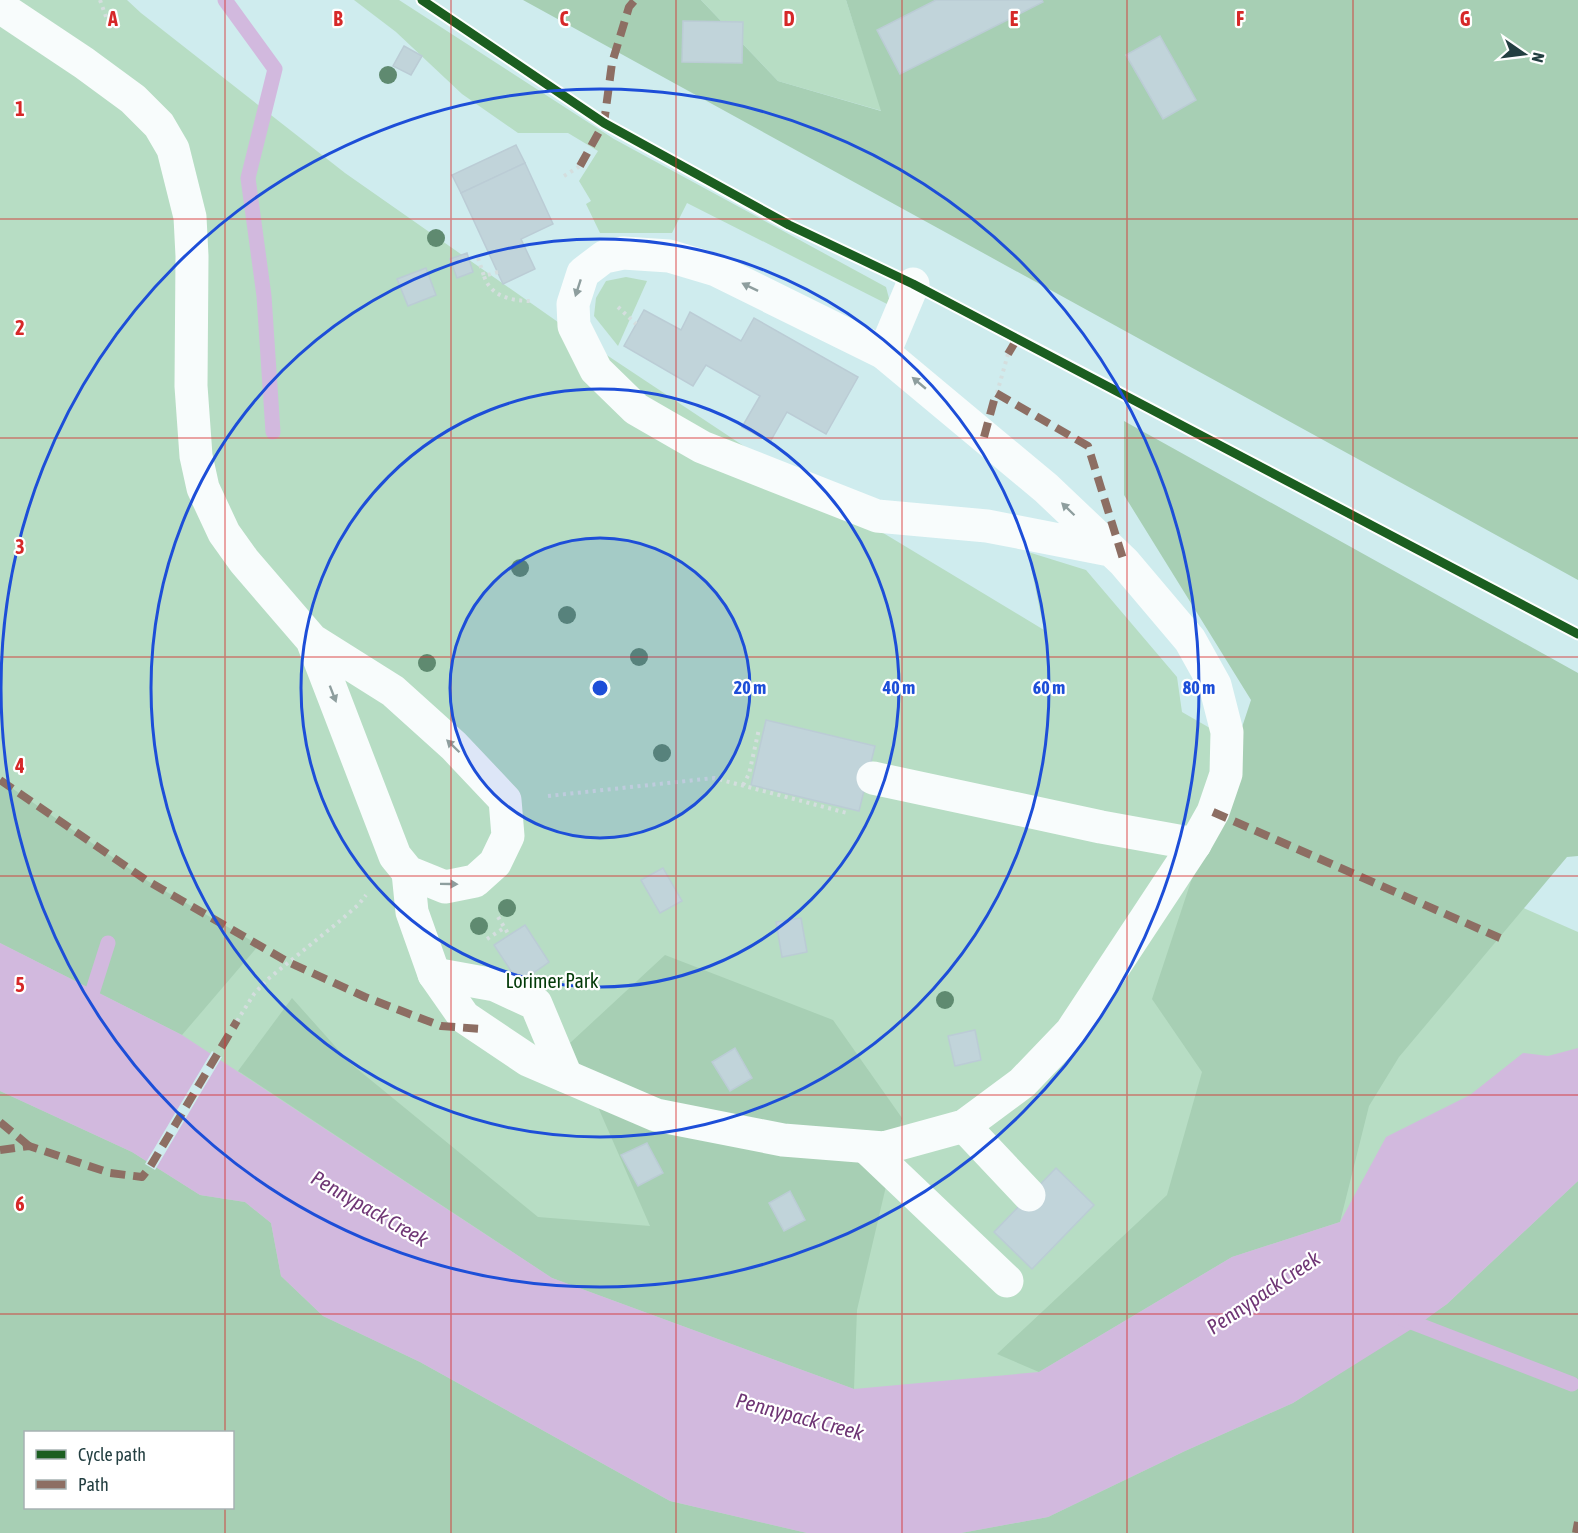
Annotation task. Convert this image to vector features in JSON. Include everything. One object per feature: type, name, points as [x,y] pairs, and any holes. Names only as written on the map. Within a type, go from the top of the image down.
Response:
[{"type":"lane","points":[[0,7],[133,99],[159,125],[173,149],[190,217],[191,386],[196,456],[203,488],[224,533],[244,561],[312,640],[393,691],[454,746],[505,800],[508,836],[495,863],[475,881],[445,887],[402,864]]},
{"type":"lane","points":[[312,640],[402,864],[412,912],[434,974],[464,1017],[528,1060],[656,1115],[783,1140],[884,1148],[964,1126],[1022,1083],[1071,1032],[1195,844],[1213,812],[1226,774],[1227,732],[1215,685],[1190,640],[1124,562],[1046,488],[884,353],[716,270],[669,256],[623,253],[604,257],[583,273],[573,304],[574,326],[596,370],[636,409],[702,447],[877,516],[987,526],[1110,550]]},
{"type":"lane","points":[[884,353],[913,284]]},
{"type":"lane","points":[[873,778],[1101,827],[1195,844]]},
{"type":"lane","points":[[434,974],[495,985],[536,1004],[566,1076]]},
{"type":"lane","points":[[964,1126],[1029,1195]]},
{"type":"lane","points":[[866,1147],[1007,1281]]},
{"type":"path","points":[[564,176],[580,166]]},
{"type":"path","points":[[478,258],[487,286],[511,301],[528,301]]},
{"type":"path","points":[[484,276],[498,272]]},
{"type":"path","points":[[996,393],[1008,354]]},
{"type":"path","points":[[743,785],[749,774],[759,729]]},
{"type":"path","points":[[505,800],[714,778],[857,816],[865,807],[873,778]]},
{"type":"path","points":[[237,1021],[254,994],[268,979],[358,905],[402,864]]},
{"type":"green space","name":"Lorimer Park","points":[[0,0],[127,0],[345,173],[575,334],[792,478],[1044,630],[1028,552],[1086,570],[1177,677],[1182,712],[1519,906],[1578,932],[1578,1533],[0,1533]]},
{"type":"green space","points":[[354,0],[399,0],[614,139],[886,287],[891,306],[687,203],[672,233],[600,233],[586,204],[591,201],[579,181],[598,151],[568,133],[518,133],[462,94],[396,32]]},
{"type":"green space","points":[[523,0],[701,0],[778,81],[881,111],[846,0],[1578,0],[1578,580]]},
{"type":"green space","points":[[701,0],[846,0],[882,111],[778,81]]},
{"type":"green space","points":[[626,277],[647,281],[618,346],[594,316],[596,298],[606,281]]},
{"type":"green space","points":[[1124,421],[1578,673],[1578,856],[1567,857],[1399,1057],[1369,1106],[1340,1222],[1232,1257],[1039,1372],[997,1354],[1167,1195],[1202,1072],[1152,999],[1251,700],[1124,495]]},
{"type":"green space","points":[[0,780],[146,880],[259,945],[182,1035],[0,943]]},
{"type":"green space","points":[[665,955],[833,1020],[902,1118],[857,1310],[854,1389],[552,1278],[238,1071],[292,998],[350,1063],[538,1217],[650,1226],[570,1043]]},
{"type":"green space","points":[[0,1091],[132,1152],[200,1195],[245,1202],[271,1223],[281,1276],[323,1316],[420,1362],[670,1501],[807,1533],[0,1533]]},
{"type":"green space","points":[[1578,1181],[1578,1533],[961,1533],[1048,1517],[1185,1451],[1293,1403],[1447,1304]]},
{"type":"water","name":"Pennypack Creek","points":[[0,943],[182,1035],[552,1278],[854,1389],[1039,1372],[1232,1257],[1340,1222],[1386,1137],[1470,1095],[1523,1053],[1548,1056],[1578,1048],[1578,1181],[1447,1304],[1418,1325],[1293,1403],[1185,1451],[1048,1517],[961,1533],[807,1533],[670,1501],[420,1362],[323,1316],[281,1276],[271,1223],[245,1202],[200,1195],[132,1152],[0,1091]]},
{"type":"pier","points":[[212,1051],[222,1057],[155,1170],[145,1164]]},
{"type":"building","points":[[936,0],[1042,0],[1043,2],[900,74],[877,30]]},
{"type":"building","points":[[683,21],[743,22],[742,63],[682,62]]},
{"type":"building","points":[[1160,36],[1196,100],[1163,119],[1126,55]]},
{"type":"building","points":[[404,46],[422,56],[411,75],[393,66]]},
{"type":"building","points":[[516,145],[525,163],[461,193],[452,175]]},
{"type":"building","points":[[525,163],[553,224],[521,239],[535,269],[503,284],[461,193]]},
{"type":"building","points":[[467,253],[473,272],[457,278],[450,259]]},
{"type":"building","points":[[426,268],[436,295],[408,306],[397,279]]},
{"type":"building","points":[[644,310],[681,330],[690,312],[741,341],[754,318],[858,377],[826,434],[787,412],[770,442],[742,427],[760,396],[706,365],[693,386],[624,346]]},
{"type":"building","points":[[766,720],[875,746],[859,811],[751,785]]},
{"type":"building","points":[[663,868],[682,901],[660,913],[641,880]]},
{"type":"building","points":[[801,918],[807,952],[782,957],[776,922]]},
{"type":"building","points":[[525,925],[549,962],[519,983],[494,945]]},
{"type":"building","points":[[975,1030],[981,1060],[955,1066],[948,1036]]},
{"type":"building","points":[[735,1048],[752,1078],[730,1091],[712,1062]]},
{"type":"building","points":[[647,1143],[663,1173],[638,1186],[621,1155]]},
{"type":"building","points":[[1056,1168],[1094,1205],[1032,1269],[994,1232]]},
{"type":"building","points":[[790,1191],[805,1220],[784,1231],[769,1203]]},
{"type":"waterway","points":[[225,0],[275,69],[248,178],[264,296],[273,432]]},
{"type":"waterway","points":[[87,1009],[108,943]]},
{"type":"waterway","points":[[1401,1318],[1572,1384]]},
{"type":"marked path","points":[[580,166],[604,123],[612,63],[629,7],[635,0]]},
{"type":"marked path","points":[[1008,354],[1017,339]]},
{"type":"marked path","points":[[984,437],[996,393],[1088,446],[1124,562]]},
{"type":"marked path","points":[[0,780],[146,880],[288,962],[365,997],[441,1026],[482,1029]]},
{"type":"marked path","points":[[1213,812],[1500,938]]},
{"type":"marked path","points":[[0,1150],[29,1146],[110,1173],[142,1177],[237,1021]]},
{"type":"marked path","points":[[0,1122],[29,1146]]},
{"type":"marked path","points":[[1576,1533],[1578,1522]]},
{"type":"cycle path","points":[[422,0],[604,123],[789,225],[913,284],[1578,634]]}]
